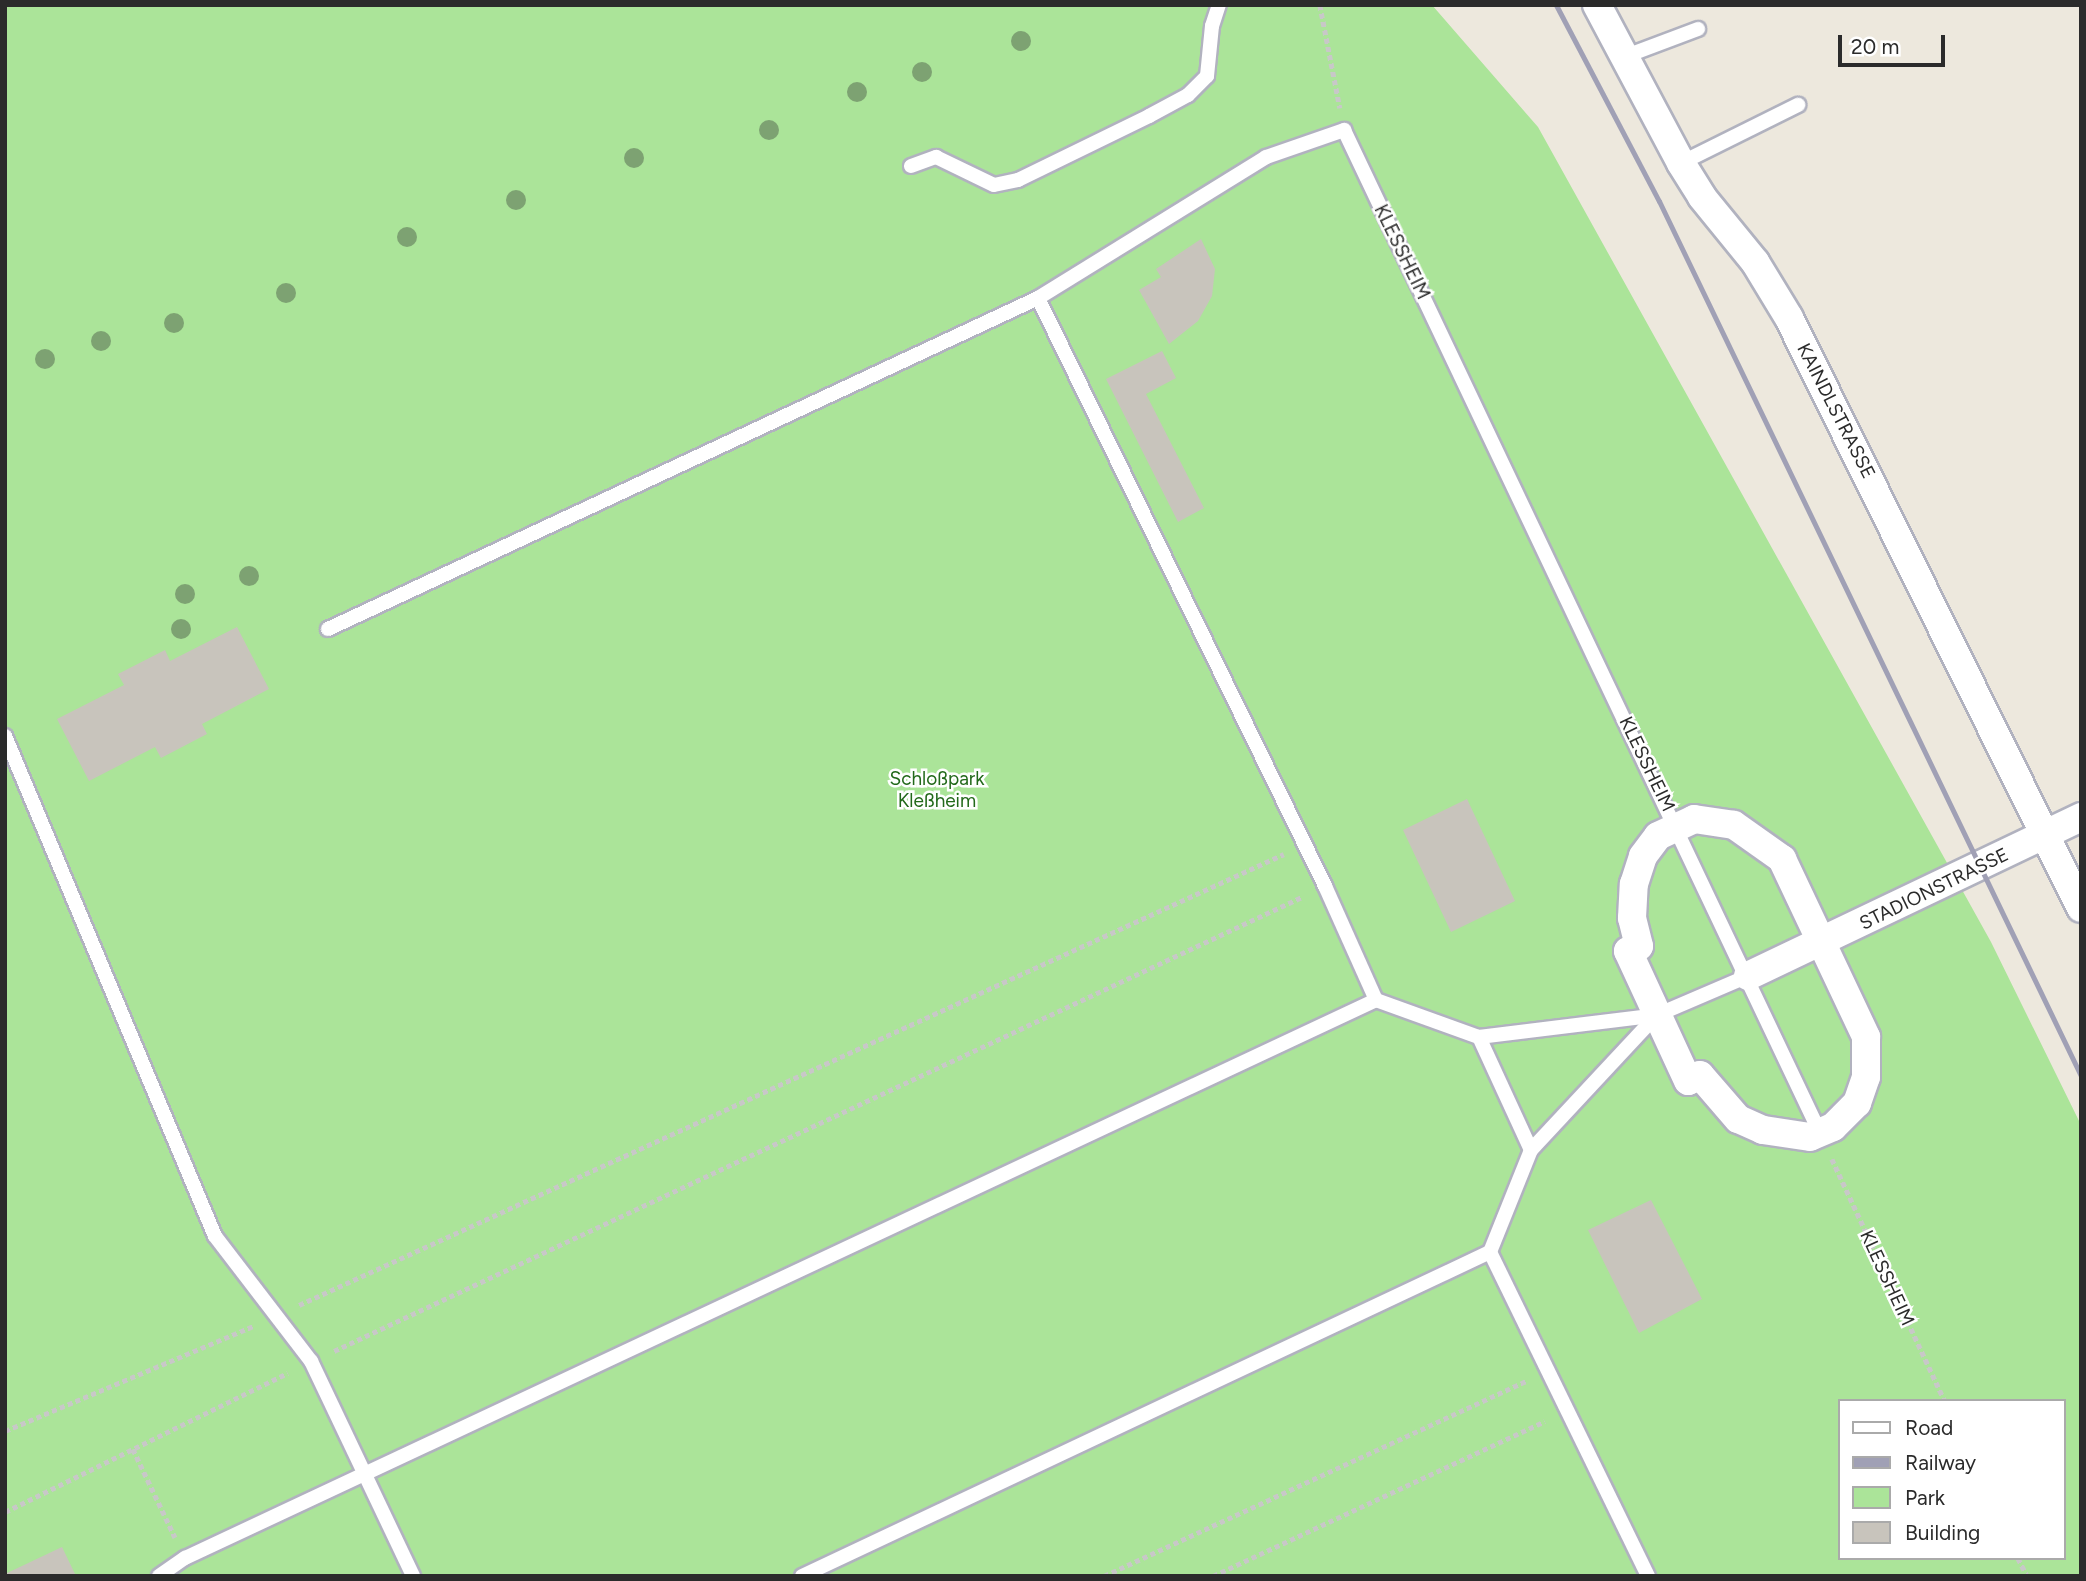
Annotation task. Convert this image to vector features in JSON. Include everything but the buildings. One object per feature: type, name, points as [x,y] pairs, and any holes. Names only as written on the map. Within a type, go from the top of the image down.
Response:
[{"type":"street","name":"KAINDLSTRASSE","points":[[1597,5],[1681,163],[1761,270],[1789,318],[2045,835]]},
{"type":"street","name":"STADIONSTRASSE","points":[[1748,976],[1825,942],[2081,817]]},
{"type":"street","points":[[1694,819],[1715,821],[1758,838],[1782,859],[1825,942],[1866,1037],[1866,1077],[1857,1103],[1820,1133],[1790,1136],[1738,1119],[1718,1101],[1700,1075],[1688,1081],[1628,951],[1639,946],[1632,918],[1634,884],[1643,856],[1658,836],[1676,825],[1694,819]]},
{"type":"street","points":[[2045,835],[2081,908]]},
{"type":"lane","points":[[911,166],[936,158],[994,185],[1018,180],[1150,116],[1188,95],[1207,76],[1212,26],[1219,5]]},
{"type":"lane","points":[[1626,56],[1698,29]]},
{"type":"lane","points":[[1681,163],[1798,105]]},
{"type":"lane","points":[[328,629],[1038,298],[1266,157],[1344,130]]},
{"type":"lane","name":"KLESSHEIM","points":[[1344,130],[1748,976],[1820,1133]]},
{"type":"lane","points":[[1038,298],[1325,886],[1376,1000]]},
{"type":"lane","points":[[5,736],[215,1236],[311,1361],[413,1576]]},
{"type":"lane","points":[[159,1576],[185,1558],[1376,1000],[1479,1037],[1657,1015],[1748,976]]},
{"type":"lane","points":[[803,1576],[1490,1252],[1531,1150],[1657,1015]]},
{"type":"lane","points":[[1479,1037],[1531,1150]]},
{"type":"lane","points":[[1490,1252],[1546,1372],[1648,1576]]},
{"type":"path","points":[[1320,5],[1344,130]]},
{"type":"path","points":[[5,1431],[276,1316],[1304,845]]},
{"type":"path","points":[[5,1512],[311,1361],[1325,886]]},
{"type":"path","name":"KLESSHEIM","points":[[1820,1133],[1944,1399]]},
{"type":"path","points":[[1104,1576],[1546,1372]]},
{"type":"path","points":[[1213,1576],[1566,1411]]},
{"type":"path","points":[[133,1449],[185,1558]]},
{"type":"path","points":[[2019,1560],[2026,1576]]},
{"type":"green space","name":"Schloßpark Kleßheim","points":[[5,5],[1432,5],[1538,127],[1991,942],[2081,1125],[2081,1576],[5,1576]]},
{"type":"railway","points":[[1556,5],[1659,201],[2081,1076]]}]
